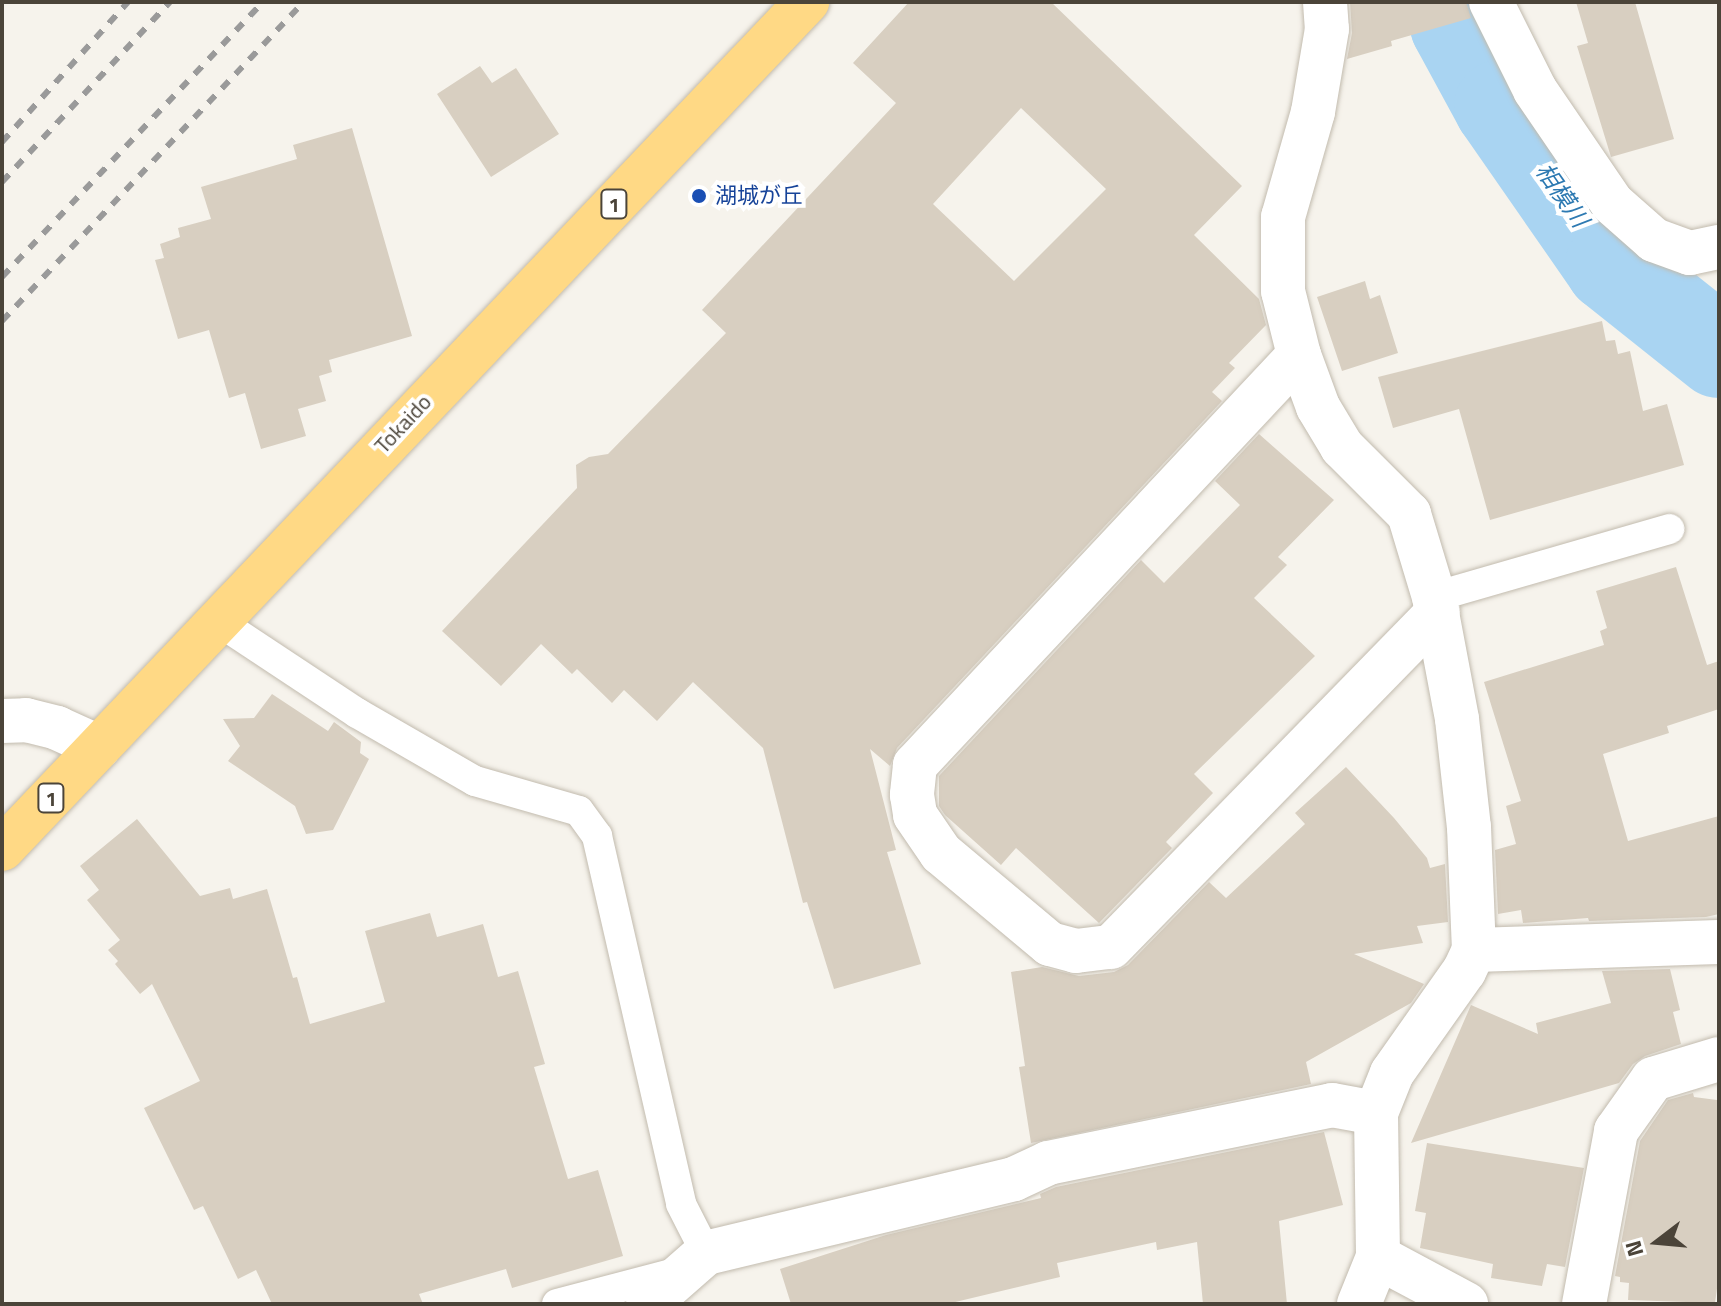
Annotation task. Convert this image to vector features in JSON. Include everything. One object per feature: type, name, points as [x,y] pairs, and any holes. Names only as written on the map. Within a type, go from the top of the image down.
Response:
[{"type":"highway","name":"Tokaido","points":[[2,849],[807,2]]},
{"type":"street","points":[[1325,2],[1327,29],[1313,112],[1283,217],[1283,291],[1299,355],[1318,407],[1342,447],[1409,514],[1436,604],[1457,719],[1466,796],[1474,950],[1464,971],[1392,1073],[1376,1113],[1378,1257],[1359,1304]]},
{"type":"street","points":[[1491,2],[1535,90],[1612,203],[1654,240],[1690,253],[1719,247]]},
{"type":"street","points":[[1299,355],[915,765],[912,795],[915,815],[941,853],[1050,944],[1076,951],[1111,947],[1436,604]]},
{"type":"street","points":[[2,721],[26,720],[57,728],[99,747]]},
{"type":"street","points":[[1474,950],[1719,942]]},
{"type":"street","points":[[1584,1304],[1616,1131],[1653,1079],[1719,1059]]},
{"type":"street","points":[[648,1304],[694,1263],[1014,1179],[1063,1160],[1332,1105],[1376,1113]]},
{"type":"street","points":[[1378,1257],[1466,1304]]},
{"type":"lane","points":[[1436,604],[1669,529]]},
{"type":"lane","points":[[218,621],[357,713],[475,781],[579,811],[597,836],[694,1263],[557,1304]]},
{"type":"building","points":[[909,2],[1051,2],[1242,186],[1194,235],[1259,299],[1266,325],[1229,363],[1235,368],[1212,392],[1222,401],[897,748],[890,766],[870,749],[896,850],[887,852],[921,964],[834,989],[807,902],[803,903],[763,748],[693,682],[657,721],[624,690],[612,703],[577,669],[572,674],[541,644],[501,686],[442,631],[577,488],[576,465],[589,457],[608,454],[726,333],[702,310],[896,103],[853,63]],"holes":[[[1021,108],[1106,189],[1014,281],[933,204]]]},
{"type":"building","points":[[1350,2],[1466,2],[1471,18],[1391,41],[1392,46],[1347,59],[1352,33]]},
{"type":"building","points":[[1576,2],[1635,2],[1674,139],[1611,157],[1577,46],[1588,43]]},
{"type":"building","points":[[480,66],[492,83],[516,68],[559,134],[491,177],[437,94]]},
{"type":"building","points":[[352,128],[412,336],[329,360],[332,372],[319,376],[326,401],[298,409],[306,436],[261,449],[245,393],[229,398],[209,330],[178,339],[155,260],[164,258],[160,244],[180,237],[178,228],[211,219],[201,187],[297,159],[293,145]]},
{"type":"building","points":[[1365,281],[1370,299],[1380,295],[1398,353],[1342,371],[1317,297]]},
{"type":"building","points":[[1602,321],[1606,341],[1615,340],[1618,354],[1630,351],[1643,411],[1667,404],[1684,465],[1490,520],[1459,409],[1393,428],[1378,377]]},
{"type":"building","points":[[1259,434],[1334,500],[1278,557],[1287,565],[1254,598],[1315,656],[1194,774],[1213,793],[1166,842],[1172,848],[1099,923],[1016,848],[1001,865],[945,815],[939,806],[939,776],[1141,560],[1164,583],[1240,505],[1215,481]]},
{"type":"building","points":[[1676,567],[1707,665],[1719,661],[1719,709],[1667,726],[1669,733],[1603,754],[1628,841],[1719,816],[1719,914],[1706,917],[1589,921],[1588,918],[1523,923],[1521,910],[1498,914],[1495,850],[1516,844],[1506,806],[1521,801],[1484,682],[1604,645],[1600,631],[1607,628],[1596,591]]},
{"type":"building","points":[[272,694],[328,731],[334,722],[361,742],[360,753],[369,759],[333,830],[306,834],[295,806],[228,761],[240,746],[223,719],[254,718]]},
{"type":"building","points":[[1346,767],[1394,818],[1427,858],[1430,868],[1445,864],[1448,922],[1417,926],[1423,943],[1354,954],[1424,984],[1411,1003],[1306,1062],[1311,1084],[1031,1143],[1019,1067],[1025,1066],[1011,972],[1042,967],[1079,976],[1114,972],[1128,965],[1209,882],[1226,898],[1305,824],[1295,813]]},
{"type":"building","points":[[137,819],[200,896],[230,888],[233,899],[267,889],[310,1024],[385,1002],[365,931],[430,913],[437,937],[483,924],[498,977],[518,971],[545,1064],[534,1067],[568,1179],[598,1170],[623,1256],[512,1288],[506,1269],[419,1294],[423,1304],[272,1304],[256,1270],[238,1279],[203,1206],[194,1210],[144,1108],[200,1081],[152,984],[140,994],[115,964],[118,961],[108,950],[120,940],[87,900],[99,890],[80,866]]},
{"type":"building","points":[[1670,969],[1680,1010],[1673,1012],[1681,1044],[1645,1056],[1633,1064],[1619,1083],[1411,1143],[1471,1005],[1538,1034],[1536,1023],[1611,1003],[1602,971]]},
{"type":"building","points":[[1693,1093],[1694,1097],[1717,1100],[1719,1274],[1715,1303],[1628,1300],[1629,1283],[1620,1282],[1620,1277],[1615,1276],[1640,1141],[1668,1100]]},
{"type":"building","points":[[1324,1132],[1343,1205],[1279,1221],[1287,1304],[1203,1304],[1197,1242],[1157,1250],[1156,1242],[1057,1263],[1060,1277],[947,1304],[791,1304],[780,1269],[886,1235],[1041,1198],[1040,1194],[1056,1187]]},
{"type":"building","points":[[1427,1143],[1584,1168],[1565,1267],[1547,1264],[1542,1286],[1491,1278],[1493,1264],[1420,1248],[1426,1213],[1415,1211]]},
{"type":"waterway","name":"相模川","points":[[1450,2],[1456,25],[1500,106],[1611,266],[1719,352]]},
{"type":"railway","points":[[2,142],[128,2]]},
{"type":"railway","points":[[2,182],[170,2]]},
{"type":"railway","points":[[2,277],[263,2]]},
{"type":"railway","points":[[2,321],[304,2]]},
{"type":"place","name":"湖城が丘","points":[[699,196]]}]
